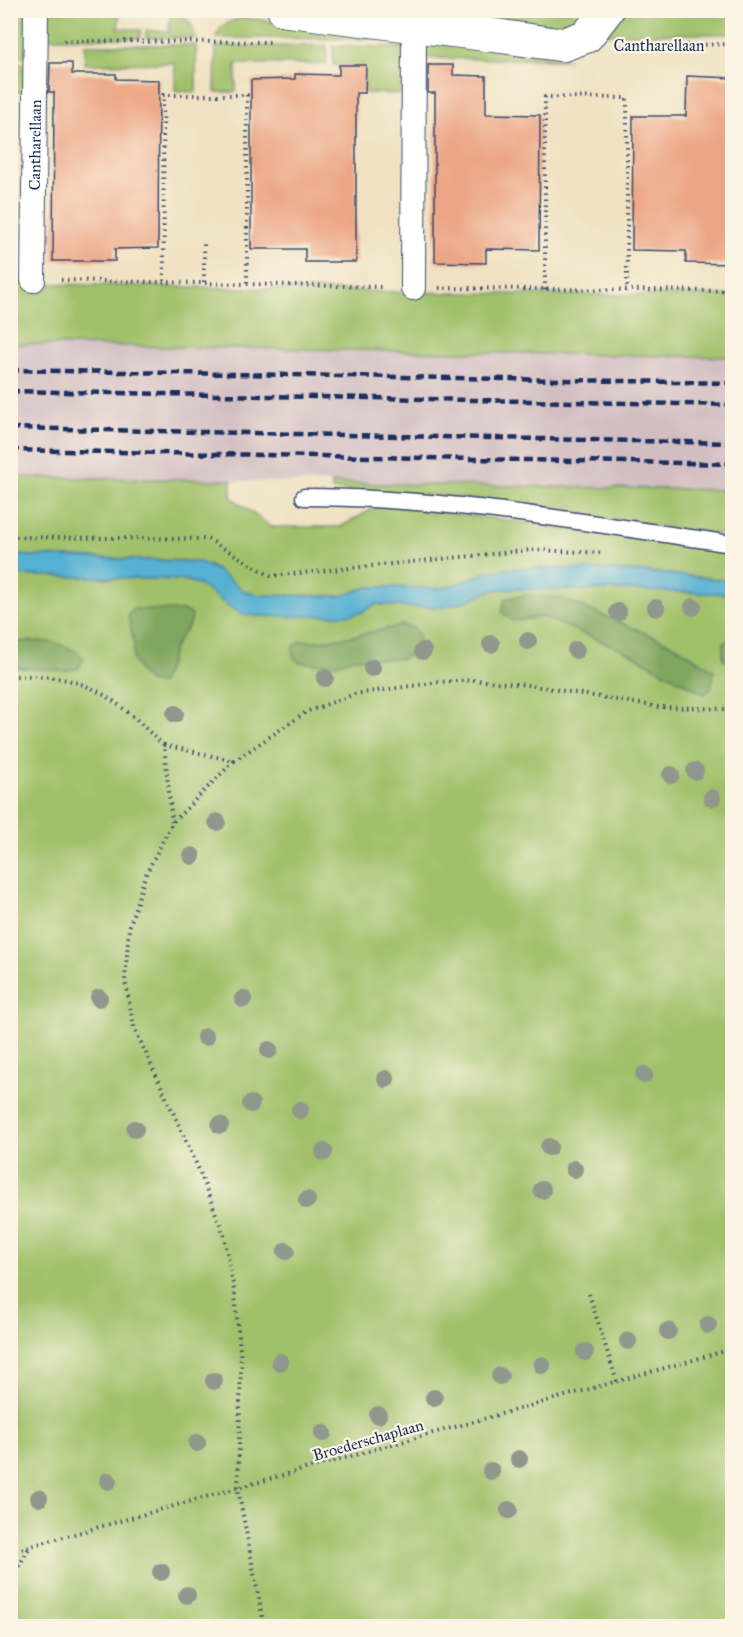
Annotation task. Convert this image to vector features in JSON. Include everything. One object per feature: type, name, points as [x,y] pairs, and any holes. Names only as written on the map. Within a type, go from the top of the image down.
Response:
[{"type":"street","name":"Cantharellaan","points":[[33,280],[36,10]]},
{"type":"street","points":[[284,10],[562,45],[587,36]]},
{"type":"street","name":"Cantharellaan","points":[[587,36],[607,10]]},
{"type":"street","points":[[413,288],[414,25]]},
{"type":"lane","points":[[304,497],[383,499],[464,507],[732,544]]},
{"type":"path","name":"Cantharellaan","points":[[587,36],[609,47],[732,44]]},
{"type":"path","points":[[36,41],[274,42]]},
{"type":"path","points":[[164,281],[163,94],[247,95],[247,284]]},
{"type":"path","points":[[545,290],[545,98],[627,98],[627,291]]},
{"type":"path","points":[[204,240],[204,282]]},
{"type":"path","points":[[33,280],[413,288],[732,291]]},
{"type":"path","points":[[10,537],[208,539],[271,576],[531,550],[610,553]]},
{"type":"path","points":[[10,676],[55,676],[97,690],[132,715],[164,745],[234,761]]},
{"type":"path","points":[[264,1626],[238,1489],[241,1362],[235,1295],[224,1235],[197,1165],[134,1027],[125,980],[129,928],[145,876],[172,823],[234,761],[306,712],[356,694],[439,682],[474,680],[528,685],[658,707],[732,709]]},
{"type":"path","points":[[164,745],[172,823]]},
{"type":"path","points":[[589,1294],[616,1382]]},
{"type":"path","name":"Broederschaplaan","points":[[10,1552],[732,1349]]},
{"type":"path","points":[[10,1582],[30,1547]]},
{"type":"shaded area","points":[[11,344],[732,357],[732,490],[11,477]]},
{"type":"green space","points":[[504,10],[570,11],[582,19],[570,27],[502,22]]},
{"type":"green space","points":[[13,11],[26,11],[26,57],[11,57],[10,18],[14,18]]},
{"type":"green space","points":[[41,11],[120,11],[118,28],[141,30],[140,38],[42,38]]},
{"type":"green space","points":[[170,11],[188,20],[196,38],[146,38],[146,30],[169,32]]},
{"type":"green space","points":[[624,11],[732,11],[732,34],[604,34]]},
{"type":"green space","points":[[243,18],[406,36],[406,39],[216,38],[220,29],[226,24]]},
{"type":"green space","points":[[421,37],[569,60],[421,58]]},
{"type":"green space","points":[[85,45],[196,45],[196,92],[175,91],[175,63],[85,64]]},
{"type":"green space","points":[[216,46],[327,46],[326,64],[236,64],[236,92],[215,92]]},
{"type":"green space","points":[[333,46],[405,47],[405,94],[365,93],[365,65],[333,65]]},
{"type":"green space","points":[[11,64],[25,64],[26,92],[11,92]]},
{"type":"green space","points":[[11,283],[462,293],[732,295],[732,357],[11,344]]},
{"type":"green space","points":[[11,477],[231,480],[231,497],[271,527],[340,527],[380,505],[478,516],[732,552],[732,581],[644,571],[503,569],[442,588],[368,587],[341,596],[260,595],[244,591],[210,566],[190,561],[11,555]]},
{"type":"green space","points":[[332,483],[732,490],[732,536],[445,496],[332,490]]},
{"type":"green space","points":[[11,575],[184,580],[195,582],[225,603],[256,616],[346,615],[360,613],[376,604],[443,607],[464,602],[492,590],[502,589],[732,594],[732,1626],[11,1626]]},
{"type":"green space","points":[[524,595],[561,598],[674,645],[714,670],[711,689],[704,694],[630,653],[544,617],[513,621],[502,612],[505,599]]},
{"type":"green space","points":[[133,609],[185,611],[192,615],[188,628],[178,640],[163,680],[159,684],[149,682],[141,674],[133,659],[134,644],[128,615]]},
{"type":"green space","points":[[404,625],[415,629],[419,637],[419,649],[401,659],[352,658],[336,664],[318,664],[299,662],[293,657],[293,647],[301,641],[340,638]]},
{"type":"green space","points":[[732,639],[732,664],[723,659],[723,643]]},
{"type":"green space","points":[[40,641],[60,644],[77,652],[84,659],[79,668],[65,671],[11,667],[11,642]]},
{"type":"water","points":[[11,555],[200,562],[218,571],[244,591],[260,595],[341,596],[368,587],[442,588],[495,570],[511,568],[632,571],[732,581],[732,594],[502,589],[492,590],[464,602],[443,607],[376,604],[360,613],[346,615],[260,616],[239,612],[199,585],[184,580],[11,575]]},
{"type":"building","points":[[50,63],[72,63],[72,74],[116,74],[116,79],[159,80],[158,248],[115,249],[115,261],[53,261],[54,92],[49,92]]},
{"type":"building","points":[[339,65],[366,65],[365,93],[356,93],[356,262],[305,262],[305,249],[251,249],[251,80],[295,79],[295,74],[339,75]]},
{"type":"building","points":[[428,65],[453,65],[453,75],[486,76],[486,114],[540,115],[539,250],[486,249],[486,263],[435,262],[435,93],[428,93]]},
{"type":"building","points":[[687,76],[732,78],[732,264],[686,263],[686,251],[632,250],[633,116],[686,116]]},
{"type":"railway","points":[[10,370],[732,383]]},
{"type":"railway","points":[[10,391],[732,405]]},
{"type":"railway","points":[[10,428],[732,443]]},
{"type":"railway","points":[[10,450],[732,464]]}]
